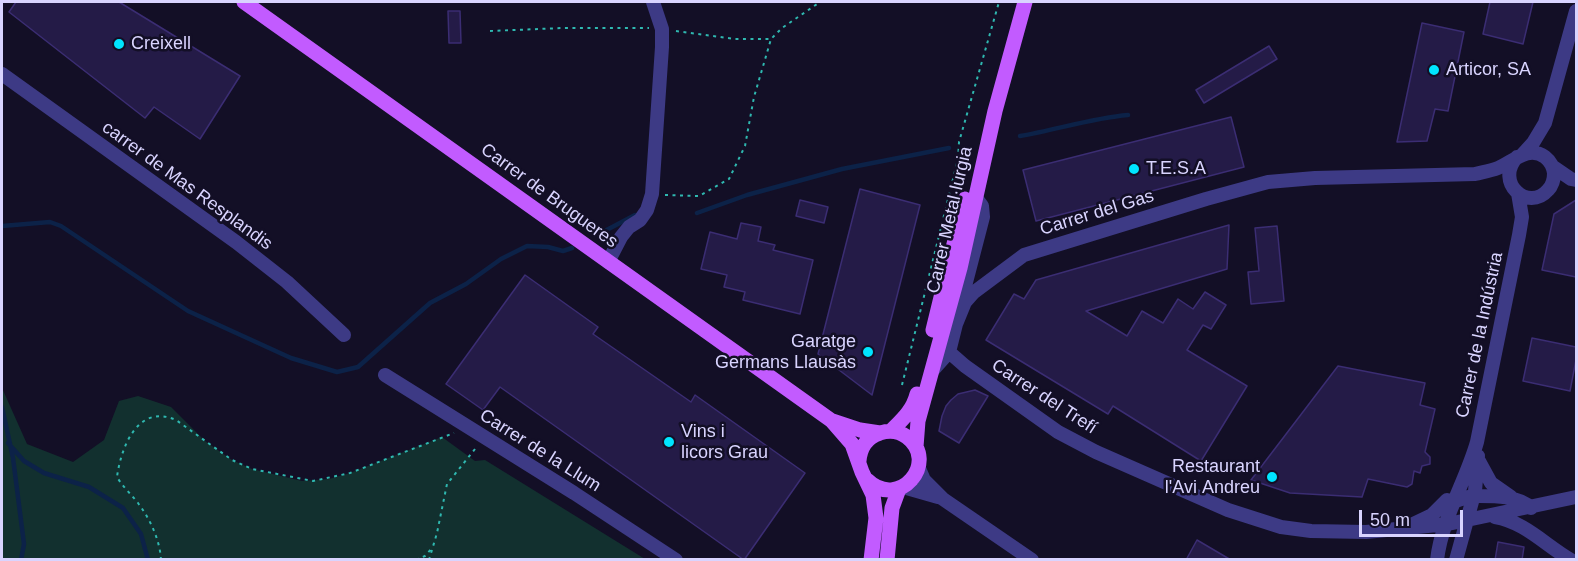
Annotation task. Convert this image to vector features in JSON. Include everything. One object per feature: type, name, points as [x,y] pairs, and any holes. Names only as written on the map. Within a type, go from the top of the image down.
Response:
[{"type":"main road","name":"Carrer de Brugueres","points":[[244,2],[832,421]]},
{"type":"main road","name":"Carrer Metal·lurgia","points":[[885,432],[908,414],[916,398],[976,153],[1018,2]]},
{"type":"main road","name":"Carrer Metal·lurgia","points":[[916,447],[918,421],[960,268],[995,111],[1025,2]]},
{"type":"main road","points":[[832,421],[860,430],[885,432],[908,438],[916,447],[919,456],[918,466],[912,480],[901,488],[892,508],[887,560]]},
{"type":"main road","points":[[832,421],[852,444],[875,505],[876,518],[871,560]]},
{"type":"main road","points":[[860,461],[863,446],[870,438],[885,432]]},
{"type":"main road","points":[[867,480],[882,489],[901,488]]},
{"type":"street","points":[[608,262],[621,237],[629,227],[640,220],[647,210],[652,194],[662,47],[662,28],[653,2]]},
{"type":"street","points":[[1576,11],[1545,123],[1533,143],[1509,172],[1515,191],[1528,198],[1563,183],[1576,181]]},
{"type":"street","name":"carrer de Mas Resplandis","points":[[2,74],[236,242],[287,282],[345,335]]},
{"type":"street","points":[[1545,123],[1554,180],[1545,192]]},
{"type":"street","points":[[1520,156],[1534,152],[1576,181]]},
{"type":"street","name":"Carrer del Gas","points":[[1475,174],[1500,167],[1520,156]]},
{"type":"street","name":"Carrer del Gas","points":[[932,371],[949,352],[956,324],[965,302],[973,293],[1024,255],[1241,189],[1286,180],[1475,174],[1489,176],[1515,191]]},
{"type":"street","name":"Carrer de la Indústria","points":[[1456,560],[1453,517],[1474,496],[1477,442],[1522,217],[1515,191]]},
{"type":"street","name":"Carrer de la Indústria","points":[[1519,235],[1526,217],[1545,192]]},
{"type":"street","points":[[965,302],[964,290],[983,218],[982,206],[976,198]]},
{"type":"street","name":"Carrer del Trefí","points":[[949,352],[965,366],[1075,441],[1124,466],[1228,510],[1281,527],[1311,531],[1366,532],[1407,528],[1438,518],[1453,517]]},
{"type":"street","name":"Carrer de la Llum","points":[[385,375],[676,560]]},
{"type":"street","points":[[1474,464],[1504,494],[1532,511],[1536,532],[1541,540]]},
{"type":"street","name":"Carrer de la Indústria","points":[[1442,557],[1453,517],[1474,464]]},
{"type":"street","points":[[918,466],[924,480],[943,499],[1032,560]]},
{"type":"street","points":[[901,488],[943,499]]},
{"type":"street","points":[[1453,517],[1474,496],[1515,500]]},
{"type":"street","points":[[1453,517],[1485,517],[1532,511],[1544,503],[1576,497]]},
{"type":"street","points":[[1485,517],[1514,522],[1571,560]]},
{"type":"street","points":[[1407,528],[1430,533],[1442,557]]},
{"type":"path","points":[[902,385],[958,159],[959,141],[999,2]]},
{"type":"path","points":[[652,194],[699,196],[729,179],[745,146],[754,97],[771,39]]},
{"type":"path","points":[[161,560],[161,549],[154,532],[138,503],[117,477],[122,452],[130,436],[142,424],[159,416],[176,420],[232,460],[252,469],[313,481],[350,473],[468,427]]},
{"type":"path","points":[[429,560],[447,484],[484,437]]},
{"type":"path","points":[[416,560],[425,556],[434,546]]},
{"type":"green space","points":[[2,388],[27,444],[73,462],[104,440],[119,401],[138,396],[171,407],[205,441],[232,460],[252,469],[302,481],[329,479],[350,473],[442,437],[475,461],[485,460],[645,559],[2,559]]},
{"type":"building","name":"Creixell","points":[[16,2],[119,2],[240,76],[200,139],[154,107],[145,118],[9,12]]},
{"type":"building","points":[[1490,2],[1533,2],[1523,44],[1483,34]]},
{"type":"building","points":[[448,11],[460,11],[461,43],[449,43]]},
{"type":"building","name":"Articor, SA","points":[[1422,23],[1464,32],[1448,111],[1435,109],[1427,141],[1397,142]]},
{"type":"building","points":[[1269,46],[1277,59],[1204,103],[1196,90]]},
{"type":"building","name":"T.E.S.A","points":[[1231,117],[1244,167],[1036,221],[1023,170]]},
{"type":"building","points":[[860,189],[920,205],[872,395],[818,354]]},
{"type":"building","points":[[800,200],[828,207],[824,223],[796,216]]},
{"type":"building","points":[[1576,200],[1576,277],[1542,270],[1554,214]]},
{"type":"building","points":[[741,223],[761,227],[758,241],[775,245],[773,250],[813,260],[800,314],[743,300],[745,292],[724,287],[727,275],[701,269],[710,232],[737,239]]},
{"type":"building","points":[[1229,225],[1227,269],[1086,311],[1127,336],[1142,311],[1163,323],[1178,299],[1193,309],[1205,292],[1226,305],[1211,329],[1203,325],[1187,350],[1247,386],[1201,461],[1113,406],[1108,414],[986,340],[1014,294],[1024,299],[1036,280]]},
{"type":"building","points":[[1277,226],[1284,301],[1251,304],[1248,272],[1259,271],[1255,228]]},
{"type":"building","name":"Vins i licors Grau","points":[[525,275],[598,327],[593,334],[691,402],[695,395],[805,473],[744,560],[500,387],[483,410],[446,384]]},
{"type":"building","points":[[1532,338],[1576,347],[1570,391],[1523,381]]},
{"type":"building","points":[[1338,366],[1425,383],[1420,405],[1435,409],[1425,452],[1430,457],[1430,464],[1422,466],[1420,473],[1414,471],[1412,484],[1407,487],[1368,479],[1362,497],[1290,493],[1251,480]]},
{"type":"building","points":[[975,390],[988,396],[959,443],[939,431],[942,416],[946,406],[958,394]]},
{"type":"building","points":[[1197,540],[1231,560],[1186,560]]},
{"type":"building","points":[[1498,542],[1524,547],[1522,560],[1495,560]]},
{"type":"waterway","points":[[1020,136],[1128,115]]},
{"type":"waterway","points":[[697,213],[747,195],[842,169],[949,148]]},
{"type":"waterway","points":[[599,234],[635,215]]},
{"type":"waterway","points":[[2,226],[50,222],[61,226],[188,311],[291,358],[337,372],[358,367],[430,303],[466,284],[501,259],[527,246],[548,247],[563,251],[572,248]]},
{"type":"waterway","points":[[2,407],[13,458],[24,544],[21,560]]},
{"type":"waterway","points":[[8,443],[24,461],[44,473],[89,487],[123,508],[141,534],[148,560]]},
{"type":"place","name":"Creixell","points":[[119,44]]},
{"type":"place","name":"Articor, SA","points":[[1434,70]]},
{"type":"place","name":"T.E.S.A","points":[[1134,169]]},
{"type":"place","name":"Garatge Germans Llausàs","points":[[868,352]]},
{"type":"place","name":"Vins i licors Grau","points":[[669,442]]},
{"type":"place","name":"Restaurant l'Avi Andreu","points":[[1272,477]]}]
